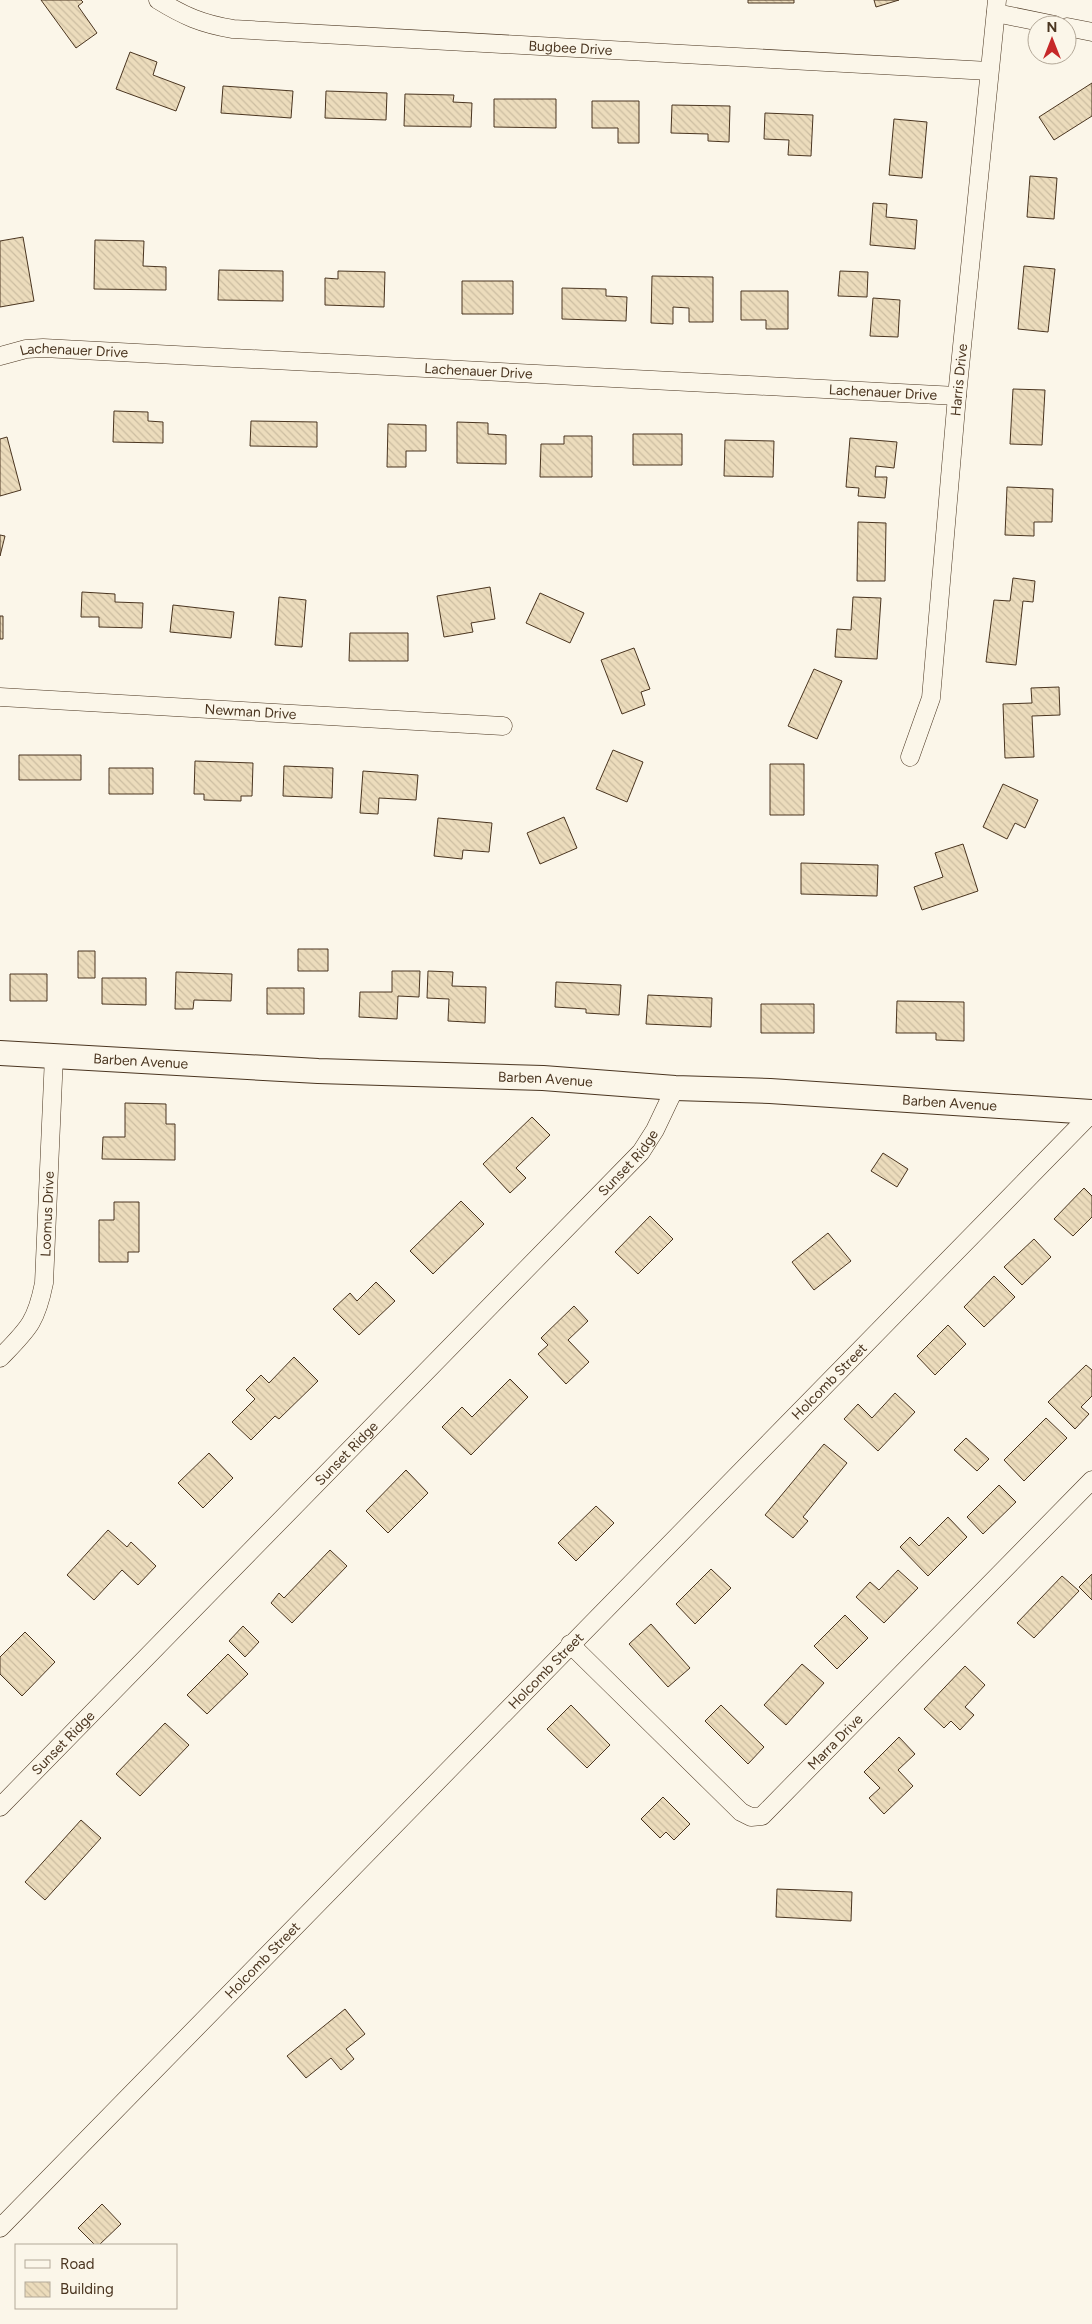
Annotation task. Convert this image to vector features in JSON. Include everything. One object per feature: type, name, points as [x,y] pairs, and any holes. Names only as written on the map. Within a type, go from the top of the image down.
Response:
[{"type":"street","name":"Bugbee Drive","points":[[158,0],[186,17],[208,25],[233,29],[989,70]]},
{"type":"street","name":"Harris Drive","points":[[910,756],[932,698],[957,396],[989,70],[997,7]]},
{"type":"street","points":[[997,7],[1027,16]]},
{"type":"street","points":[[1077,29],[1092,32]]},
{"type":"street","name":"Lachenauer Drive","points":[[0,356],[26,349],[43,348],[957,396]]},
{"type":"street","name":"Newman Drive","points":[[0,697],[503,726]]},
{"type":"street","name":"Barben Avenue","points":[[0,1053],[318,1071],[542,1078],[675,1088],[770,1091],[1092,1112]]},
{"type":"street","name":"Loomus Drive","points":[[0,1358],[26,1332],[38,1311],[44,1282],[54,1056]]},
{"type":"street","name":"Sunset Ridge","points":[[0,1807],[641,1152],[655,1130],[675,1088]]},
{"type":"street","name":"Holcomb Street","points":[[0,2228],[1092,1112]]},
{"type":"street","name":"Marra Drive","points":[[570,1644],[740,1812],[751,1817],[762,1816],[1092,1480]]},
{"type":"building","points":[[41,0],[81,0],[83,2],[78,6],[97,33],[76,48]]},
{"type":"building","points":[[748,0],[794,0],[794,3],[748,3]]},
{"type":"building","points":[[874,0],[899,0],[876,7]]},
{"type":"building","points":[[130,52],[157,62],[153,75],[185,87],[176,111],[116,89]]},
{"type":"building","points":[[1092,83],[1092,116],[1054,140],[1039,117]]},
{"type":"building","points":[[223,86],[293,91],[291,118],[221,113]]},
{"type":"building","points":[[326,91],[387,93],[386,120],[325,118]]},
{"type":"building","points":[[405,94],[454,95],[453,102],[472,103],[471,127],[404,126]]},
{"type":"building","points":[[494,99],[556,99],[556,128],[494,127]]},
{"type":"building","points":[[592,101],[639,101],[639,143],[618,143],[618,128],[592,128]]},
{"type":"building","points":[[672,105],[730,106],[729,142],[708,141],[708,134],[671,133]]},
{"type":"building","points":[[765,113],[813,115],[811,156],[788,155],[789,140],[764,139]]},
{"type":"building","points":[[894,119],[927,122],[922,178],[889,175]]},
{"type":"building","points":[[1030,176],[1057,178],[1054,219],[1027,217]]},
{"type":"building","points":[[873,203],[887,204],[886,217],[917,220],[915,249],[870,245]]},
{"type":"building","points":[[23,237],[34,301],[0,307],[0,241]]},
{"type":"building","points":[[95,240],[144,241],[143,266],[166,267],[166,290],[94,289]]},
{"type":"building","points":[[1024,266],[1055,269],[1048,332],[1018,329]]},
{"type":"building","points":[[219,270],[283,271],[283,301],[218,300]]},
{"type":"building","points":[[338,271],[385,272],[384,307],[325,305],[325,278],[338,279]]},
{"type":"building","points":[[840,271],[868,272],[867,297],[838,296]]},
{"type":"building","points":[[652,276],[713,277],[713,322],[689,322],[689,308],[673,307],[673,324],[651,323]]},
{"type":"building","points":[[462,281],[513,281],[513,314],[462,314]]},
{"type":"building","points":[[562,288],[606,289],[606,296],[627,297],[626,321],[562,319]]},
{"type":"building","points":[[741,291],[788,291],[788,329],[766,329],[766,320],[741,320]]},
{"type":"building","points":[[873,298],[900,300],[898,337],[870,336]]},
{"type":"building","points":[[1013,389],[1045,390],[1042,445],[1010,444]]},
{"type":"building","points":[[114,411],[148,412],[148,421],[163,422],[163,443],[113,442]]},
{"type":"building","points":[[251,421],[317,422],[317,447],[250,446]]},
{"type":"building","points":[[457,422],[488,423],[488,434],[506,435],[506,464],[457,463]]},
{"type":"building","points":[[388,424],[426,425],[426,451],[406,451],[406,467],[387,467]]},
{"type":"building","points":[[633,434],[682,434],[682,465],[633,465]]},
{"type":"building","points":[[564,436],[592,436],[592,477],[540,477],[541,444],[564,444]]},
{"type":"building","points":[[7,437],[21,490],[0,496],[0,439]]},
{"type":"building","points":[[850,438],[897,442],[894,468],[876,466],[875,477],[887,477],[885,498],[858,496],[859,488],[846,487]]},
{"type":"building","points":[[725,440],[774,441],[773,477],[724,476]]},
{"type":"building","points":[[1007,487],[1053,489],[1052,522],[1034,522],[1034,536],[1005,535]]},
{"type":"building","points":[[858,522],[886,523],[885,581],[857,581]]},
{"type":"building","points":[[0,535],[5,536],[0,556]]},
{"type":"building","points":[[1013,578],[1035,581],[1033,602],[1023,601],[1016,665],[986,662],[994,600],[1010,601]]},
{"type":"building","points":[[490,587],[495,619],[471,623],[473,632],[444,637],[437,596]]},
{"type":"building","points":[[82,592],[115,594],[115,602],[143,603],[142,628],[99,627],[99,617],[81,617]]},
{"type":"building","points":[[540,593],[584,613],[570,643],[526,623]]},
{"type":"building","points":[[279,597],[306,600],[302,647],[275,645]]},
{"type":"building","points":[[853,597],[881,598],[877,659],[835,657],[837,629],[851,630]]},
{"type":"building","points":[[173,605],[234,612],[231,638],[170,632]]},
{"type":"building","points":[[0,616],[3,616],[3,639],[0,639]]},
{"type":"building","points":[[350,633],[408,633],[408,661],[349,661]]},
{"type":"building","points":[[634,648],[650,689],[641,692],[645,705],[622,714],[601,660]]},
{"type":"building","points":[[814,669],[842,681],[817,739],[788,726]]},
{"type":"building","points":[[1059,687],[1060,715],[1032,716],[1034,757],[1005,758],[1003,704],[1032,703],[1031,688]]},
{"type":"building","points":[[613,750],[643,762],[627,802],[596,789]]},
{"type":"building","points":[[19,755],[81,755],[81,780],[19,780]]},
{"type":"building","points":[[195,761],[253,763],[252,796],[241,796],[241,801],[204,800],[204,794],[194,794]]},
{"type":"building","points":[[770,764],[804,764],[804,815],[770,815]]},
{"type":"building","points":[[284,766],[333,768],[332,798],[283,796]]},
{"type":"building","points":[[109,768],[153,768],[153,794],[109,794]]},
{"type":"building","points":[[363,771],[418,775],[416,800],[379,798],[378,814],[360,813]]},
{"type":"building","points":[[1003,784],[1038,800],[1025,828],[1015,823],[1007,839],[983,827]]},
{"type":"building","points":[[564,817],[577,848],[540,864],[527,833]]},
{"type":"building","points":[[438,818],[492,823],[489,852],[463,850],[462,859],[434,856]]},
{"type":"building","points":[[963,844],[978,891],[922,910],[914,887],[943,877],[935,853]]},
{"type":"building","points":[[801,863],[878,865],[877,896],[801,894]]},
{"type":"building","points":[[298,949],[328,949],[328,971],[298,971]]},
{"type":"building","points":[[78,951],[95,951],[95,978],[78,978]]},
{"type":"building","points":[[392,971],[420,971],[419,997],[398,996],[397,1019],[359,1017],[360,992],[392,992]]},
{"type":"building","points":[[428,971],[453,972],[452,986],[486,987],[485,1023],[448,1021],[449,999],[427,998]]},
{"type":"building","points":[[176,972],[232,974],[231,1001],[194,1000],[193,1009],[175,1009]]},
{"type":"building","points":[[10,974],[47,974],[47,1001],[10,1001]]},
{"type":"building","points":[[102,978],[146,978],[146,1005],[102,1004]]},
{"type":"building","points":[[556,982],[621,985],[619,1015],[586,1013],[586,1009],[555,1007]]},
{"type":"building","points":[[267,988],[304,988],[304,1014],[267,1014]]},
{"type":"building","points":[[648,995],[712,998],[711,1027],[646,1024]]},
{"type":"building","points":[[897,1001],[964,1002],[964,1041],[936,1040],[936,1033],[896,1033]]},
{"type":"building","points":[[761,1004],[814,1004],[814,1033],[761,1033]]},
{"type":"building","points":[[125,1103],[166,1104],[166,1124],[175,1124],[175,1160],[102,1159],[103,1137],[125,1137]]},
{"type":"building","points":[[532,1117],[550,1135],[516,1168],[526,1178],[510,1193],[483,1164]]},
{"type":"building","points":[[883,1153],[908,1169],[897,1187],[871,1171]]},
{"type":"building","points":[[1084,1188],[1092,1196],[1092,1217],[1073,1236],[1054,1219]]},
{"type":"building","points":[[461,1201],[484,1224],[433,1274],[410,1251]]},
{"type":"building","points":[[114,1202],[139,1202],[139,1252],[128,1252],[128,1262],[99,1262],[99,1220],[114,1220]]},
{"type":"building","points":[[650,1216],[673,1239],[638,1274],[615,1252]]},
{"type":"building","points":[[828,1233],[851,1261],[814,1290],[792,1262]]},
{"type":"building","points":[[1034,1239],[1051,1257],[1022,1285],[1004,1267]]},
{"type":"building","points":[[994,1276],[1015,1297],[984,1327],[964,1307]]},
{"type":"building","points":[[376,1282],[395,1301],[359,1335],[333,1309],[350,1293],[357,1301]]},
{"type":"building","points":[[574,1306],[588,1321],[568,1340],[589,1362],[566,1384],[538,1354],[548,1345],[541,1338]]},
{"type":"building","points":[[948,1325],[966,1344],[935,1375],[917,1356]]},
{"type":"building","points":[[294,1357],[318,1381],[279,1419],[275,1416],[251,1440],[232,1422],[255,1399],[246,1390],[261,1375],[269,1383]]},
{"type":"building","points":[[1086,1365],[1092,1370],[1092,1396],[1081,1407],[1089,1414],[1075,1429],[1048,1402]]},
{"type":"building","points":[[510,1379],[528,1397],[471,1455],[442,1427],[462,1407],[472,1417]]},
{"type":"building","points":[[895,1393],[915,1412],[878,1451],[844,1419],[858,1404],[872,1418]]},
{"type":"building","points":[[1046,1418],[1067,1438],[1024,1481],[1004,1460]]},
{"type":"building","points":[[966,1438],[989,1459],[977,1471],[954,1450]]},
{"type":"building","points":[[824,1444],[847,1463],[803,1517],[808,1521],[793,1538],[765,1515]]},
{"type":"building","points":[[209,1453],[233,1478],[203,1508],[178,1483]]},
{"type":"building","points":[[406,1470],[428,1493],[388,1533],[366,1511]]},
{"type":"building","points":[[999,1485],[1016,1502],[983,1534],[967,1517]]},
{"type":"building","points":[[596,1506],[614,1523],[576,1561],[558,1543]]},
{"type":"building","points":[[948,1517],[967,1537],[928,1576],[900,1547],[910,1537],[919,1546]]},
{"type":"building","points":[[108,1530],[127,1547],[131,1542],[156,1566],[138,1585],[122,1570],[94,1600],[67,1575]]},
{"type":"building","points":[[330,1550],[347,1566],[292,1623],[271,1603],[279,1593],[284,1598]]},
{"type":"building","points":[[711,1569],[731,1588],[695,1624],[676,1604]]},
{"type":"building","points":[[898,1570],[918,1588],[884,1623],[856,1597],[870,1582],[879,1590]]},
{"type":"building","points":[[1092,1574],[1092,1600],[1079,1587]]},
{"type":"building","points":[[1062,1576],[1079,1591],[1034,1638],[1017,1623]]},
{"type":"building","points":[[845,1615],[868,1638],[837,1669],[814,1646]]},
{"type":"building","points":[[651,1624],[690,1668],[668,1687],[629,1644]]},
{"type":"building","points":[[243,1626],[259,1642],[245,1657],[229,1641]]},
{"type":"building","points":[[25,1632],[55,1662],[22,1696],[0,1674],[0,1657]]},
{"type":"building","points":[[228,1654],[248,1674],[207,1714],[187,1695]]},
{"type":"building","points":[[802,1664],[824,1683],[786,1725],[764,1705]]},
{"type":"building","points":[[965,1666],[985,1685],[965,1707],[974,1715],[960,1730],[951,1721],[944,1728],[924,1709]]},
{"type":"building","points":[[571,1705],[610,1745],[587,1768],[547,1729]]},
{"type":"building","points":[[721,1705],[764,1747],[748,1764],[705,1721]]},
{"type":"building","points":[[165,1723],[189,1745],[140,1796],[116,1774]]},
{"type":"building","points":[[899,1737],[915,1754],[898,1770],[913,1786],[884,1814],[869,1798],[880,1788],[864,1772]]},
{"type":"building","points":[[663,1797],[690,1824],[674,1840],[666,1832],[660,1838],[641,1819]]},
{"type":"building","points":[[81,1820],[101,1838],[45,1900],[25,1882]]},
{"type":"building","points":[[777,1889],[852,1892],[851,1921],[776,1917]]},
{"type":"building","points":[[345,2009],[365,2034],[346,2049],[354,2059],[341,2070],[331,2058],[306,2078],[287,2056]]},
{"type":"building","points":[[102,2204],[121,2224],[100,2244],[94,2244],[78,2228]]}]
